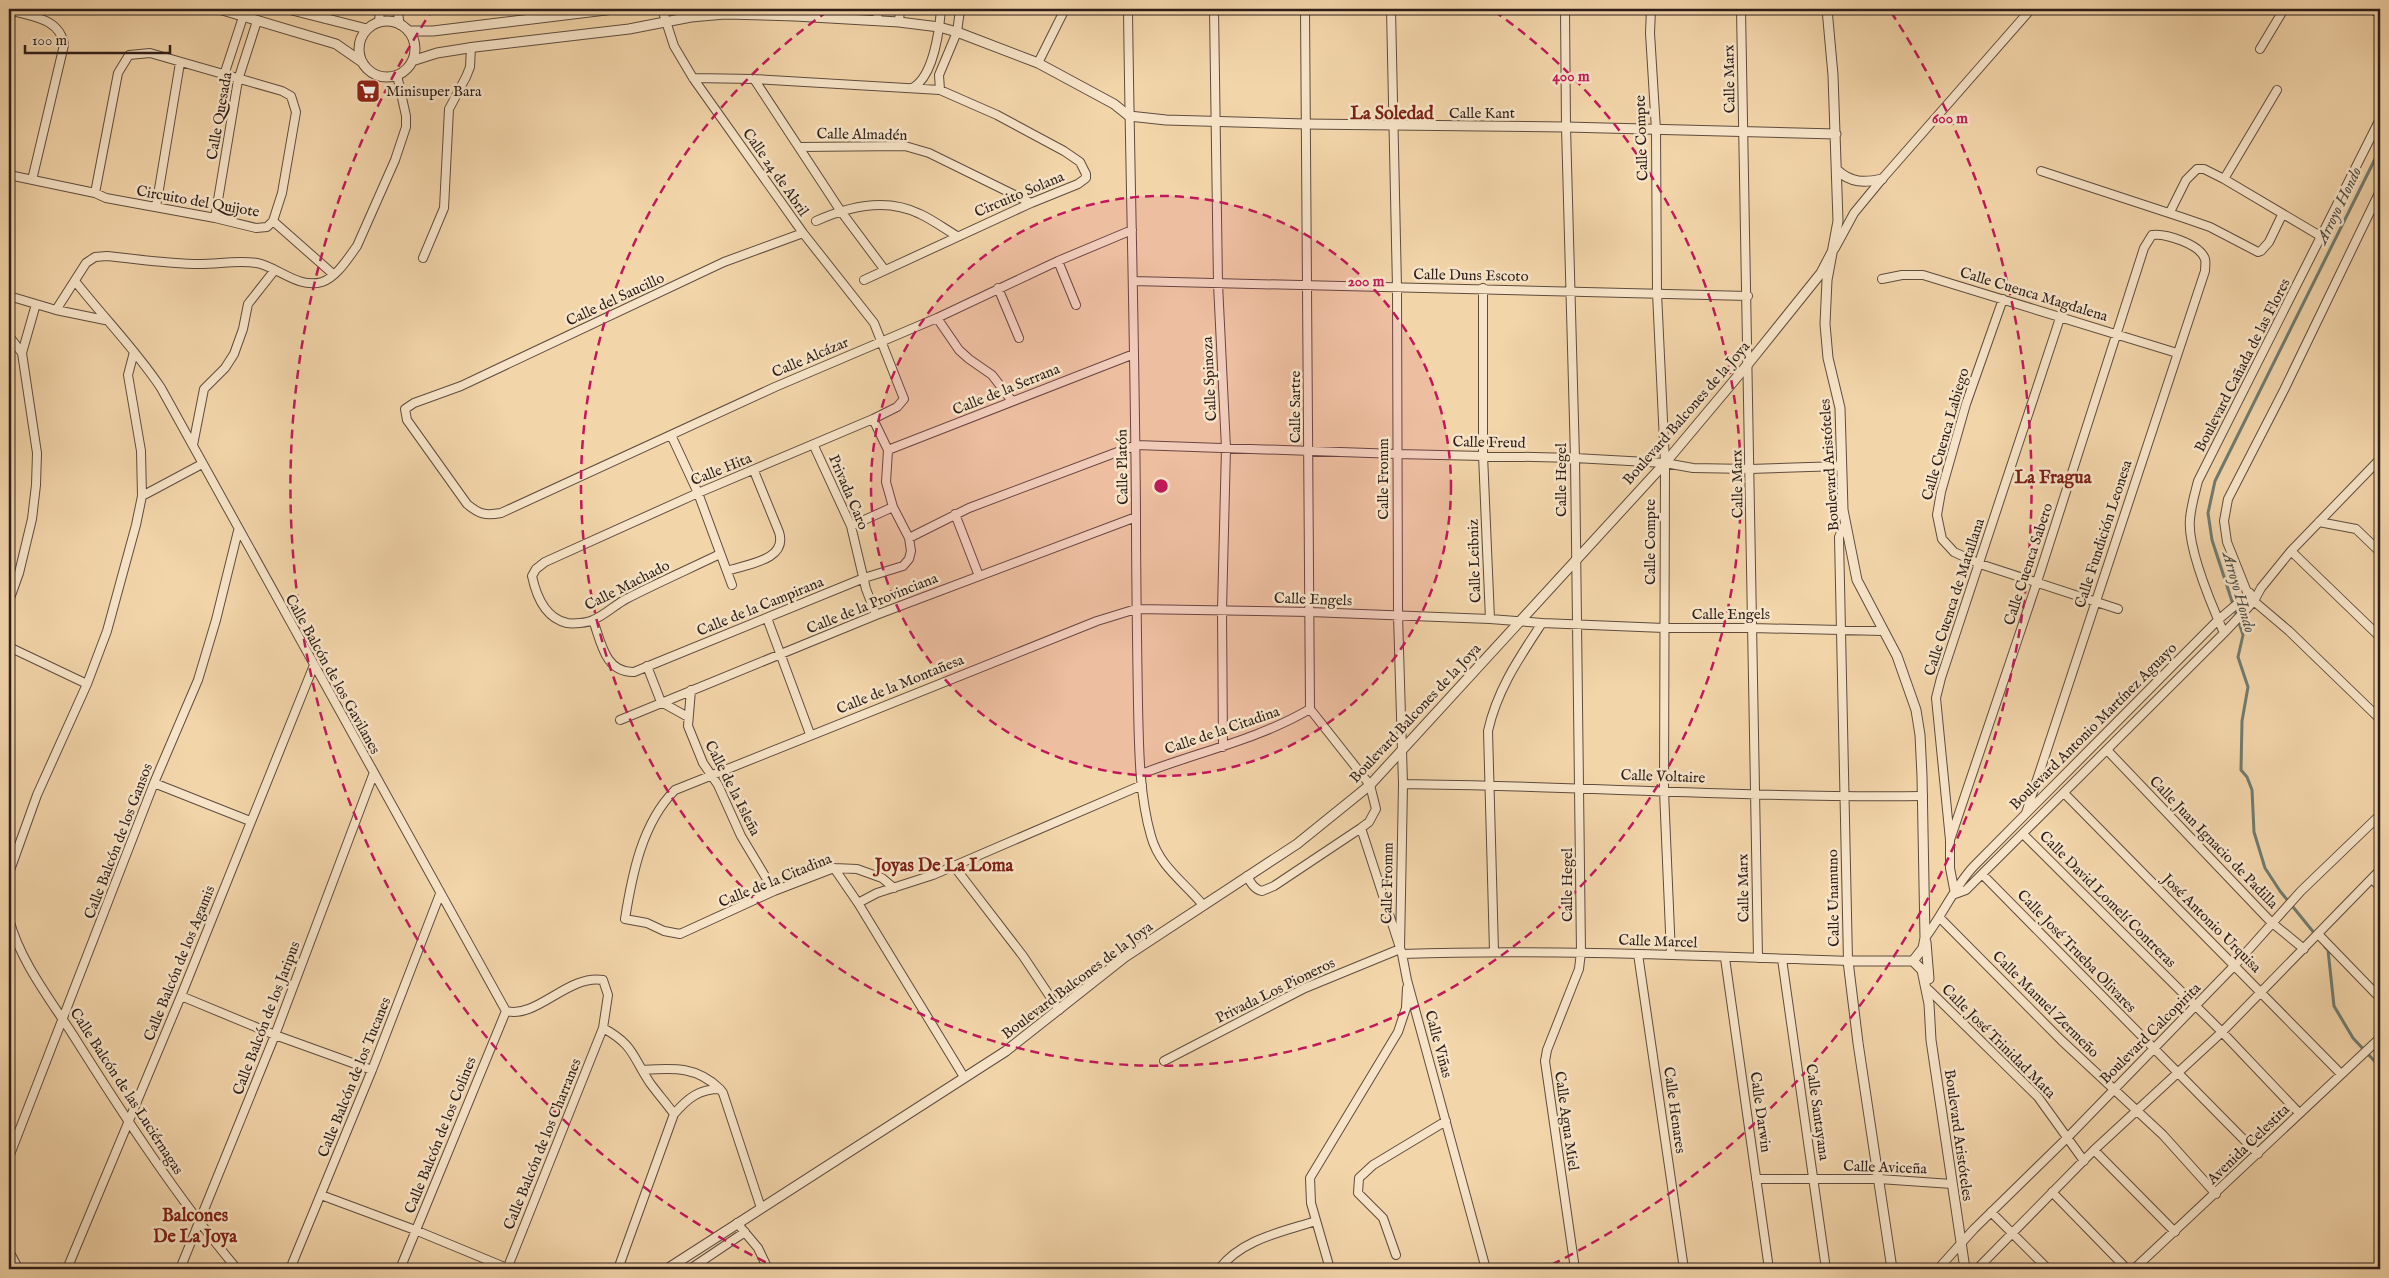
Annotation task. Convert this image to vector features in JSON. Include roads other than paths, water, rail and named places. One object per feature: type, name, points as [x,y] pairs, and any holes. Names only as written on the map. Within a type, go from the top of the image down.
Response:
[{"type":"street","points":[[219,9],[257,22],[336,44],[362,62],[368,70],[377,75],[387,77],[397,75],[406,70],[412,61],[414,46],[408,31],[390,21],[379,22],[367,29],[360,39],[359,51],[362,62]]},
{"type":"street","points":[[288,9],[367,29]]},
{"type":"street","points":[[321,9],[326,19]]},
{"type":"street","points":[[379,22],[380,9]]},
{"type":"street","points":[[397,9],[400,25]]},
{"type":"street","points":[[408,31],[433,31],[614,9]]},
{"type":"street","name":"Calle 24 de Abril","points":[[662,9],[674,46],[692,78],[803,232],[865,310],[874,324],[880,343],[901,388]]},
{"type":"street","points":[[876,21],[878,9]]},
{"type":"street","points":[[899,22],[900,9]]},
{"type":"street","points":[[924,9],[962,9],[957,32],[939,75],[940,90]]},
{"type":"street","points":[[1038,63],[1065,9]]},
{"type":"street","name":"Calle Platón","points":[[1128,9],[1136,445],[1136,609],[1141,774],[1151,838],[1159,858],[1167,868],[1187,885],[1203,905]]},
{"type":"street","name":"Calle Spinoza","points":[[1214,9],[1218,284],[1226,448],[1222,610],[1223,747]]},
{"type":"street","name":"Calle Sartre","points":[[1306,9],[1305,124],[1310,451],[1310,709]]},
{"type":"street","name":"Calle Fromm","points":[[1392,9],[1397,288],[1398,616],[1402,750],[1401,951]]},
{"type":"street","name":"Calle Hegel","points":[[1565,9],[1566,126],[1575,458],[1575,558],[1578,624],[1582,952]]},
{"type":"street","name":"Calle Compte","points":[[1651,9],[1656,130],[1657,293],[1665,463],[1664,791],[1671,955]]},
{"type":"street","name":"Calle Marx","points":[[1741,9],[1748,296],[1758,958]]},
{"type":"street","name":"Boulevard Aristóteles","points":[[1827,9],[1836,134],[1838,221],[1827,280],[1825,324],[1828,358],[1840,408],[1845,524],[1857,580],[1897,656],[1916,710],[1920,735],[1923,796],[1924,938],[1929,990],[1928,1004]]},
{"type":"street","name":"Boulevard Balcones de la Joya","points":[[667,1269],[1006,1051],[1125,957],[1297,844],[1370,785],[1575,558],[1665,463],[1748,364],[1822,270],[1854,213],[2031,9]]},
{"type":"street","points":[[2260,49],[2284,9]]},
{"type":"street","points":[[2371,9],[2380,14]]},
{"type":"street","points":[[9,10],[51,24],[60,30],[64,45],[32,180]]},
{"type":"street","points":[[914,87],[921,83],[927,75],[939,27],[941,10]]},
{"type":"street","points":[[412,61],[437,53],[471,47],[725,14],[899,22],[939,27],[957,32],[1038,63],[1114,104],[1129,116]]},
{"type":"street","name":"Calle Quesada","points":[[224,76],[243,17]]},
{"type":"street","name":"Calle Quesada","points":[[215,218],[238,80],[257,22]]},
{"type":"street","points":[[423,258],[444,208],[449,109],[470,67],[471,47]]},
{"type":"street","name":"Circuito del Quijote","points":[[9,175],[95,193],[106,198],[215,218],[256,228],[267,227],[273,221],[282,193],[295,120],[295,102],[291,96],[282,91],[143,52],[129,54],[118,73],[112,95],[95,193]]},
{"type":"street","points":[[156,207],[180,63]]},
{"type":"street","points":[[56,310],[86,263],[95,257],[108,256],[200,264],[240,261],[258,263],[294,280],[308,282],[321,282],[333,274],[357,246],[402,140],[406,116],[397,75]]},
{"type":"street","name":"Circuito Solana","points":[[692,78],[754,79],[940,90],[997,115],[1080,162],[1086,174],[1083,181],[957,236],[906,262],[884,269],[864,280]]},
{"type":"street","points":[[754,79],[840,210],[884,269]]},
{"type":"street","points":[[2224,179],[2277,90]]},
{"type":"street","name":"Calle Kant","points":[[1129,116],[1305,124],[1566,126],[1836,134]]},
{"type":"street","name":"Boulevard Cañada de las Flores","points":[[2224,633],[2190,535],[2190,520],[2198,481],[2380,119]]},
{"type":"street","name":"Calle Almadén","points":[[799,147],[905,146],[929,153],[1031,203]]},
{"type":"street","points":[[2170,212],[2186,180],[2197,169],[2204,169],[2322,237]]},
{"type":"street","points":[[1837,170],[1846,179],[1869,182],[1882,180]]},
{"type":"street","points":[[2041,171],[2170,212],[2210,227],[2258,252],[2269,242],[2282,215]]},
{"type":"street","points":[[2380,191],[2284,390],[2228,499],[2224,521],[2227,542],[2248,594],[2380,719]]},
{"type":"street","points":[[816,221],[840,210],[868,205],[905,208],[920,214],[957,236]]},
{"type":"street","points":[[273,221],[333,274]]},
{"type":"street","name":"Calle Alcázar","points":[[501,513],[775,387],[937,318],[1058,260],[1132,230]]},
{"type":"street","name":"Calle del Saucillo","points":[[501,513],[478,514],[467,504],[407,420],[405,409],[724,262],[803,232]]},
{"type":"street","name":"Calle Fundición Leonesa","points":[[2026,814],[2205,271],[2202,253],[2185,242],[2156,234],[2148,238]]},
{"type":"street","name":"Calle Cuenca Sabero","points":[[1950,840],[2037,582],[2148,238]]},
{"type":"street","points":[[1058,260],[1076,305]]},
{"type":"street","points":[[193,446],[204,389],[225,368],[234,354],[243,329],[248,304],[274,271]]},
{"type":"street","name":"Calle Cuenca Magdalena","points":[[1882,279],[1902,274],[1924,275],[2177,353]]},
{"type":"street","name":"Calle Balcón de los Gavilanes","points":[[74,281],[134,352],[161,388],[238,531],[506,1011]]},
{"type":"street","name":"Calle Duns Escoto","points":[[1133,281],[1397,288],[1483,288],[1748,296]]},
{"type":"street","points":[[998,288],[1019,338]]},
{"type":"street","name":"Calle Leibniz","points":[[1483,288],[1483,455],[1490,619],[1578,624]]},
{"type":"street","points":[[9,296],[56,310],[105,320]]},
{"type":"street","name":"Calle Cuenca Labiego","points":[[2003,299],[1966,404],[1941,492],[1937,515],[1942,539],[1954,552],[1980,564],[2118,609]]},
{"type":"street","points":[[9,601],[19,573],[32,519],[36,485],[37,453],[22,353],[36,304]]},
{"type":"street","points":[[937,318],[969,360],[992,375],[1012,401]]},
{"type":"street","name":"Calle Cuenca de Matallana","points":[[1955,894],[1950,868],[1950,840],[1936,698],[1940,678],[1980,564],[2060,318]]},
{"type":"street","points":[[9,336],[22,353]]},
{"type":"street","points":[[9,873],[37,794],[88,684],[107,631],[136,525],[142,496],[141,451],[128,375],[134,352]]},
{"type":"street","name":"Calle de la Serrana","points":[[888,450],[1134,354]]},
{"type":"street","name":"Calle Hita","points":[[547,610],[534,587],[532,576],[545,562],[698,493],[814,446],[873,419],[902,402],[904,399],[901,388]]},
{"type":"street","points":[[873,419],[888,450],[886,482],[893,507],[908,538],[955,514],[1136,445]]},
{"type":"street","points":[[671,435],[698,493],[732,585]]},
{"type":"street","name":"Calle Freud","points":[[1136,445],[1575,458],[1665,463],[1693,468],[1750,469],[1841,466]]},
{"type":"street","name":"Privada Caro","points":[[814,446],[851,526],[866,589],[876,615]]},
{"type":"street","name":"Boulevard Antonio Martínez Aguayo","points":[[1955,894],[1966,890],[2245,612],[2261,588],[2291,551],[2379,463]]},
{"type":"street","points":[[142,496],[202,464]]},
{"type":"street","points":[[727,572],[773,555],[782,540],[754,471]]},
{"type":"street","points":[[851,526],[893,507]]},
{"type":"street","points":[[955,514],[979,576]]},
{"type":"street","name":"Calle de la Provinciana","points":[[620,720],[876,615],[1136,517]]},
{"type":"street","points":[[2319,522],[2356,529],[2380,552]]},
{"type":"street","name":"Calle Unamuno","points":[[1845,524],[1839,537],[1848,961],[1858,1042],[1892,1269]]},
{"type":"street","name":"Calle Balcón de los Gansos","points":[[9,1157],[154,783],[198,680],[216,620],[238,531]]},
{"type":"street","name":"Calle de la Campirana","points":[[593,620],[611,665],[628,672],[864,578],[903,566],[909,559],[912,551],[908,538]]},
{"type":"street","points":[[2291,551],[2380,638]]},
{"type":"street","name":"Calle Machado","points":[[547,610],[556,618],[567,623],[593,620],[627,599],[720,554]]},
{"type":"street","name":"Boulevard Antonio Martínez Aguayo","points":[[1924,938],[1940,918],[1955,894],[1961,879],[2218,620],[2248,594],[2261,588]]},
{"type":"street","name":"Calle Engels","points":[[1136,609],[1310,612],[1490,619]]},
{"type":"street","name":"Calle de la Montañesa","points":[[680,934],[664,931],[647,923],[625,919],[632,878],[650,825],[664,802],[676,790],[810,734],[1097,621],[1136,609]]},
{"type":"street","points":[[767,618],[810,734]]},
{"type":"street","points":[[1494,951],[1488,731],[1493,706],[1504,682],[1542,623]]},
{"type":"street","name":"Calle Engels","points":[[1578,624],[1664,628],[1752,628],[1883,632]]},
{"type":"street","points":[[9,647],[88,684]]},
{"type":"street","name":"Calle Balcón de los Agamis","points":[[67,1269],[181,996],[314,665]]},
{"type":"street","points":[[647,666],[661,702],[688,716]]},
{"type":"street","name":"Calle de la Isleña","points":[[691,690],[688,726],[703,763],[712,775],[741,836],[774,892]]},
{"type":"street","points":[[1247,876],[1258,890],[1268,889],[1361,828],[1369,822],[1376,809],[1370,785],[1310,709]]},
{"type":"street","name":"Calle de la Citadina","points":[[1141,774],[1285,724],[1310,709]]},
{"type":"street","name":"Calle Juan Ignacio de Padilla","points":[[2107,750],[2271,922],[2304,949]]},
{"type":"street","name":"Calle Balcón de los Jaripus","points":[[180,1269],[275,1036],[373,774]]},
{"type":"street","points":[[154,783],[250,821]]},
{"type":"street","name":"Calle Voltaire","points":[[1402,784],[1580,787],[1844,796],[1923,796]]},
{"type":"street","points":[[858,903],[894,888],[918,881],[1142,785]]},
{"type":"street","name":"José Antonio Urquisa","points":[[2064,793],[2341,1074]]},
{"type":"street","name":"Boulevard Calcopirita","points":[[1938,1269],[1991,1212],[2196,1007],[2301,891],[2380,816]]},
{"type":"street","name":"Calle Viñas","points":[[1361,828],[1401,951],[1407,980],[1486,1269]]},
{"type":"street","name":"Calle David Lomelí Contreras","points":[[2023,834],[2222,1032],[2299,1114]]},
{"type":"street","points":[[953,865],[1023,956],[1059,1010]]},
{"type":"street","points":[[834,868],[858,903],[964,1077]]},
{"type":"street","name":"Calle de la Citadina","points":[[680,934],[774,892],[834,868],[857,869],[882,878],[894,888]]},
{"type":"street","points":[[1977,1269],[1985,1266],[2013,1233],[2094,1150],[2138,1112],[2222,1032],[2380,870]]},
{"type":"street","name":"Calle José Trueba Olivares","points":[[1982,874],[2258,1154]]},
{"type":"street","points":[[2372,878],[2380,887]]},
{"type":"street","name":"Calle Balcón de los Tucanes","points":[[290,1269],[372,1070],[440,894]]},
{"type":"street","name":"Calle Manuel Zermeño","points":[[1940,918],[2061,1040],[2163,1136],[2216,1194]]},
{"type":"street","name":"Calle Balcón de las Luciérnagas","points":[[9,919],[17,944],[128,1122],[198,1223],[237,1269]]},
{"type":"street","points":[[2318,934],[2380,998]]},
{"type":"street","name":"Boulevard Aristóteles","points":[[1924,938],[1923,948],[1913,961],[1922,970],[1928,1004],[1965,1269]]},
{"type":"street","name":"Calle Marcel","points":[[1401,951],[1582,952],[1725,958],[1913,961]]},
{"type":"street","name":"Privada Los Pioneros","points":[[1164,1061],[1305,988],[1401,951]]},
{"type":"street","name":"Calle Agua Miel","points":[[1575,1269],[1545,1061],[1547,1050],[1579,969],[1582,952]]},
{"type":"street","name":"Calle Henares","points":[[1638,954],[1684,1269]]},
{"type":"street","name":"Calle Darwin","points":[[1725,958],[1770,1269]]},
{"type":"street","name":"Calle Santayana","points":[[1782,959],[1826,1269]]},
{"type":"street","name":"Calle Balcón de los Charranes","points":[[506,1011],[512,1012],[527,1009],[559,991],[592,978],[603,980],[608,995],[603,1028],[507,1269]]},
{"type":"street","points":[[1330,1269],[1316,1221],[1309,1186],[1314,1171],[1403,1020],[1407,980]]},
{"type":"street","name":"Calle José Trinidad Mata","points":[[1929,990],[2018,1076],[2068,1137],[2084,1160]]},
{"type":"street","points":[[181,996],[275,1036],[372,1070]]},
{"type":"street","name":"Calle Balcón de los Colines","points":[[400,1269],[506,1011]]},
{"type":"street","points":[[603,1028],[620,1037],[627,1045],[674,1114]]},
{"type":"street","name":"Avenida Celestita","points":[[2134,1269],[2379,1039]]},
{"type":"street","points":[[643,1070],[682,1070],[698,1073],[708,1078],[720,1089],[728,1106],[761,1208]]},
{"type":"street","points":[[618,1269],[674,1114],[693,1095],[711,1089],[720,1089]]},
{"type":"street","points":[[1396,1255],[1383,1218],[1358,1193],[1359,1178],[1373,1166],[1446,1121]]},
{"type":"street","points":[[2094,1150],[2174,1232]]},
{"type":"street","name":"Calle Aviceña","points":[[1756,1178],[1879,1179],[1952,1184]]},
{"type":"street","points":[[2052,1192],[2127,1269]]},
{"type":"street","points":[[321,1195],[416,1230],[507,1269]]},
{"type":"street","points":[[1991,1212],[2048,1269]]},
{"type":"street","points":[[1219,1269],[1232,1256],[1250,1243],[1316,1221]]},
{"type":"street","points":[[737,1223],[758,1248],[768,1269]]},
{"type":"street","points":[[690,1269],[744,1232]]},
{"type":"street","points":[[9,1252],[18,1269]]},
{"type":"waterway","name":"Arroyo Hondo","points":[[2315,934],[2280,891],[2265,868],[2254,832],[2252,790],[2247,777],[2241,770],[2242,721],[2248,687],[2238,657],[2243,635],[2212,540],[2208,513],[2215,481],[2380,149]]},
{"type":"waterway","name":"Arroyo Hondo","points":[[2325,947],[2328,950],[2334,1006],[2353,1038],[2380,1067]]},
{"type":"place","name":"Minisuper Bara","points":[[368,91]]},
{"type":"district","name":"La Soledad","points":[[1392,113]]},
{"type":"district","name":"La Fragua","points":[[2053,477]]},
{"type":"district","name":"Joyas De La Loma","points":[[944,865]]},
{"type":"district","name":"Balcones De La Joya","points":[[195,1225]]}]
